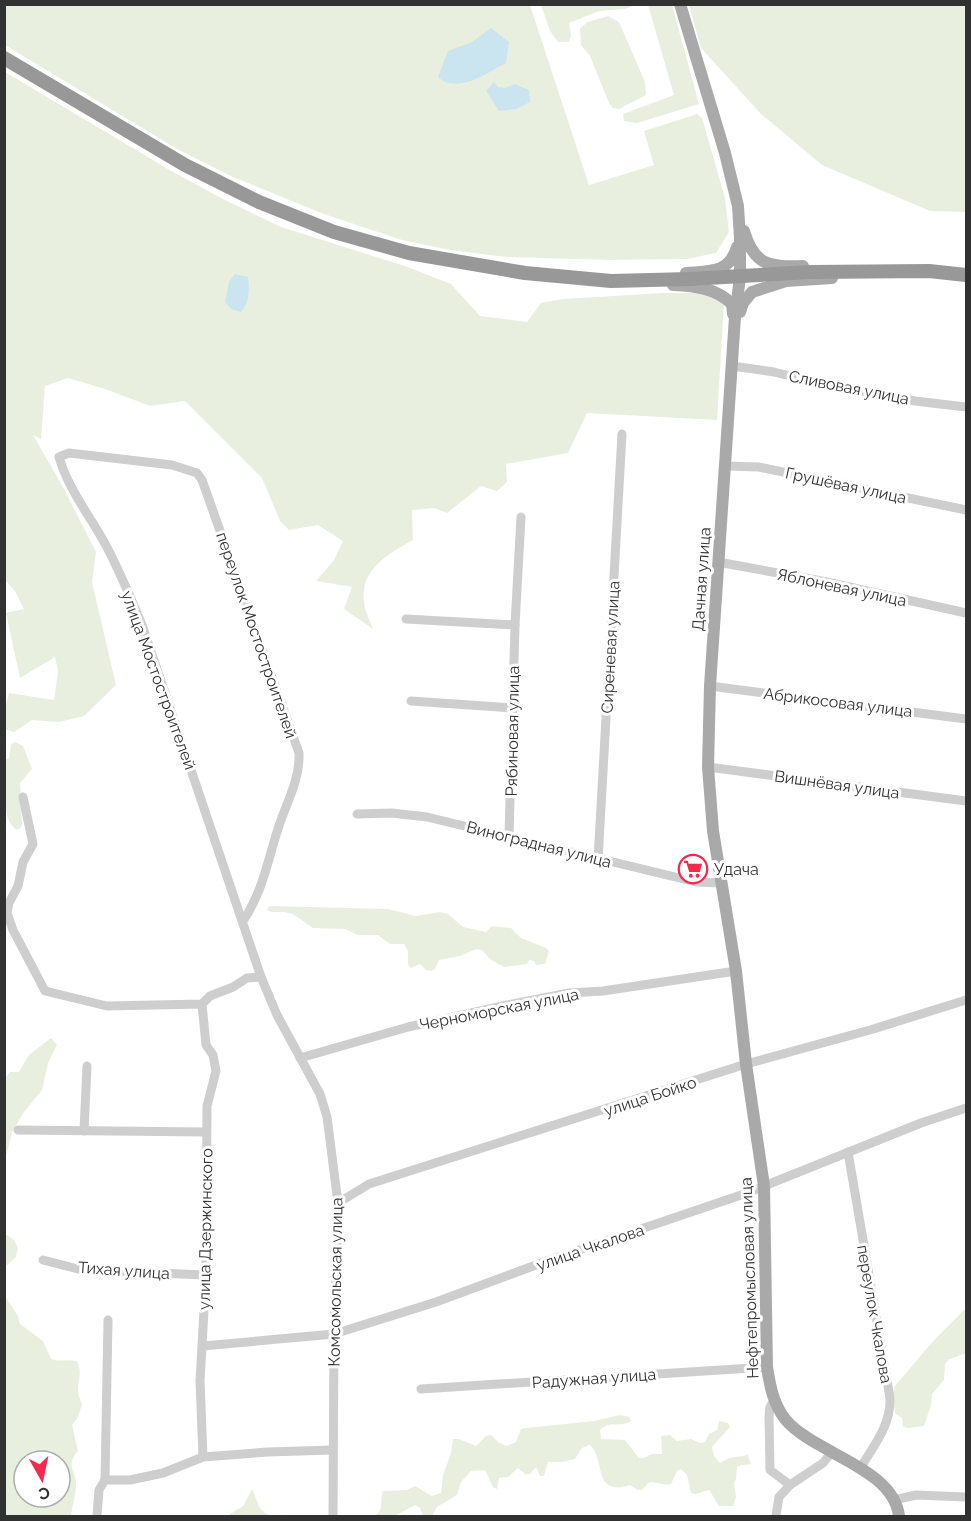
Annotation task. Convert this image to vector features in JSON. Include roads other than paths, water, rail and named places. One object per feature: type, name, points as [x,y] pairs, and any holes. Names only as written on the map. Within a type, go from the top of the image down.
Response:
[{"type":"highway","points":[[4,58],[185,165],[259,202],[334,231],[409,253],[525,273],[611,281],[740,277],[810,272],[929,271],[966,275]]},
{"type":"main road","points":[[680,4],[725,153],[748,244],[757,259],[775,267],[840,266],[929,271]]},
{"type":"main road","points":[[611,281],[717,270],[732,261],[737,248],[738,206]]},
{"type":"main road","name":"Дачная улица","points":[[721,883],[713,831],[708,767],[710,686],[734,331],[740,277],[741,238],[738,206]]},
{"type":"main road","points":[[734,331],[743,303],[752,292],[786,281],[929,271]]},
{"type":"main road","points":[[611,281],[699,287],[724,295],[732,304],[734,331]]},
{"type":"main road","name":"Нефтепромысловая улица","points":[[721,883],[736,971],[746,1064],[764,1186],[767,1367],[774,1400]]},
{"type":"main road","points":[[774,1400],[786,1420],[814,1442],[860,1469],[886,1488],[894,1500],[899,1516]]},
{"type":"street","name":"Сливовая улица","points":[[732,366],[774,372],[915,401],[966,407]]},
{"type":"street","name":"Сиреневая улица","points":[[598,860],[622,434]]},
{"type":"street","name":"улица Мостостроителей","points":[[69,453],[59,457],[63,471],[76,499],[102,539],[142,625],[243,921]]},
{"type":"street","name":"переулок Мостостроителей","points":[[69,453],[172,465],[197,473],[202,480],[299,753],[300,765],[296,780],[280,821],[261,889],[243,921]]},
{"type":"street","name":"Грушёвая улица","points":[[726,466],[759,467],[966,510]]},
{"type":"street","name":"Рябиновая улица","points":[[509,836],[520,517]]},
{"type":"street","name":"Яблоневая улица","points":[[718,562],[827,582],[966,613]]},
{"type":"street","points":[[406,619],[515,625]]},
{"type":"street","name":"Абрикосовая улица","points":[[710,686],[966,719]]},
{"type":"street","points":[[411,701],[513,708]]},
{"type":"street","name":"Вишнёвая улица","points":[[708,767],[966,801]]},
{"type":"street","points":[[22,797],[33,844],[23,862],[18,886],[9,903],[7,913],[13,930],[45,991],[107,1006],[202,1004],[210,996],[233,987],[247,978],[261,976]]},
{"type":"street","name":"Виноградная улица","points":[[357,814],[427,817],[696,882],[721,883]]},
{"type":"street","name":"Комсомольская улица","points":[[243,921],[277,1015],[320,1094],[327,1118],[338,1203],[332,1450],[333,1516]]},
{"type":"street","name":"Черноморская улица","points":[[300,1058],[408,1027],[507,1005],[568,993],[603,991],[736,971]]},
{"type":"street","name":"улица Бойко","points":[[338,1203],[369,1184],[746,1064],[870,1030],[966,1000]]},
{"type":"street","name":"улица Дзержинского","points":[[202,1004],[206,1045],[213,1056],[216,1071],[207,1106],[206,1132],[206,1275],[200,1381],[203,1457]]},
{"type":"street","points":[[84,1131],[87,1066]]},
{"type":"street","name":"улица Чкалова","points":[[203,1346],[334,1334],[436,1302],[764,1186],[921,1123],[966,1108]]},
{"type":"street","points":[[18,1130],[206,1132]]},
{"type":"street","name":"переулок Чкалова","points":[[848,1152],[890,1398],[888,1421],[860,1469]]},
{"type":"street","name":"Тихая улица","points":[[43,1260],[82,1270],[206,1275]]},
{"type":"street","points":[[97,1516],[99,1490],[105,1480],[108,1320]]},
{"type":"street","name":"Радужная улица","points":[[421,1389],[767,1367]]},
{"type":"street","name":"Нефтепромысловая улица","points":[[774,1400],[769,1416],[770,1470],[789,1485]]},
{"type":"street","points":[[105,1480],[130,1480],[163,1473],[203,1457],[332,1450]]},
{"type":"street","points":[[776,1516],[779,1497],[789,1485],[823,1463],[832,1452]]},
{"type":"street","points":[[894,1500],[916,1495],[966,1497]]},
{"type":"water","points":[[491,28],[509,42],[506,63],[481,77],[463,83],[454,84],[438,77],[448,51],[472,42]]},
{"type":"water","points":[[494,82],[498,87],[505,88],[515,84],[529,90],[530,102],[516,109],[499,111],[486,91]]},
{"type":"water","points":[[235,274],[248,277],[248,296],[241,312],[231,309],[225,302],[229,282]]},
{"type":"place","name":"Удача","points":[[693,869]]}]
